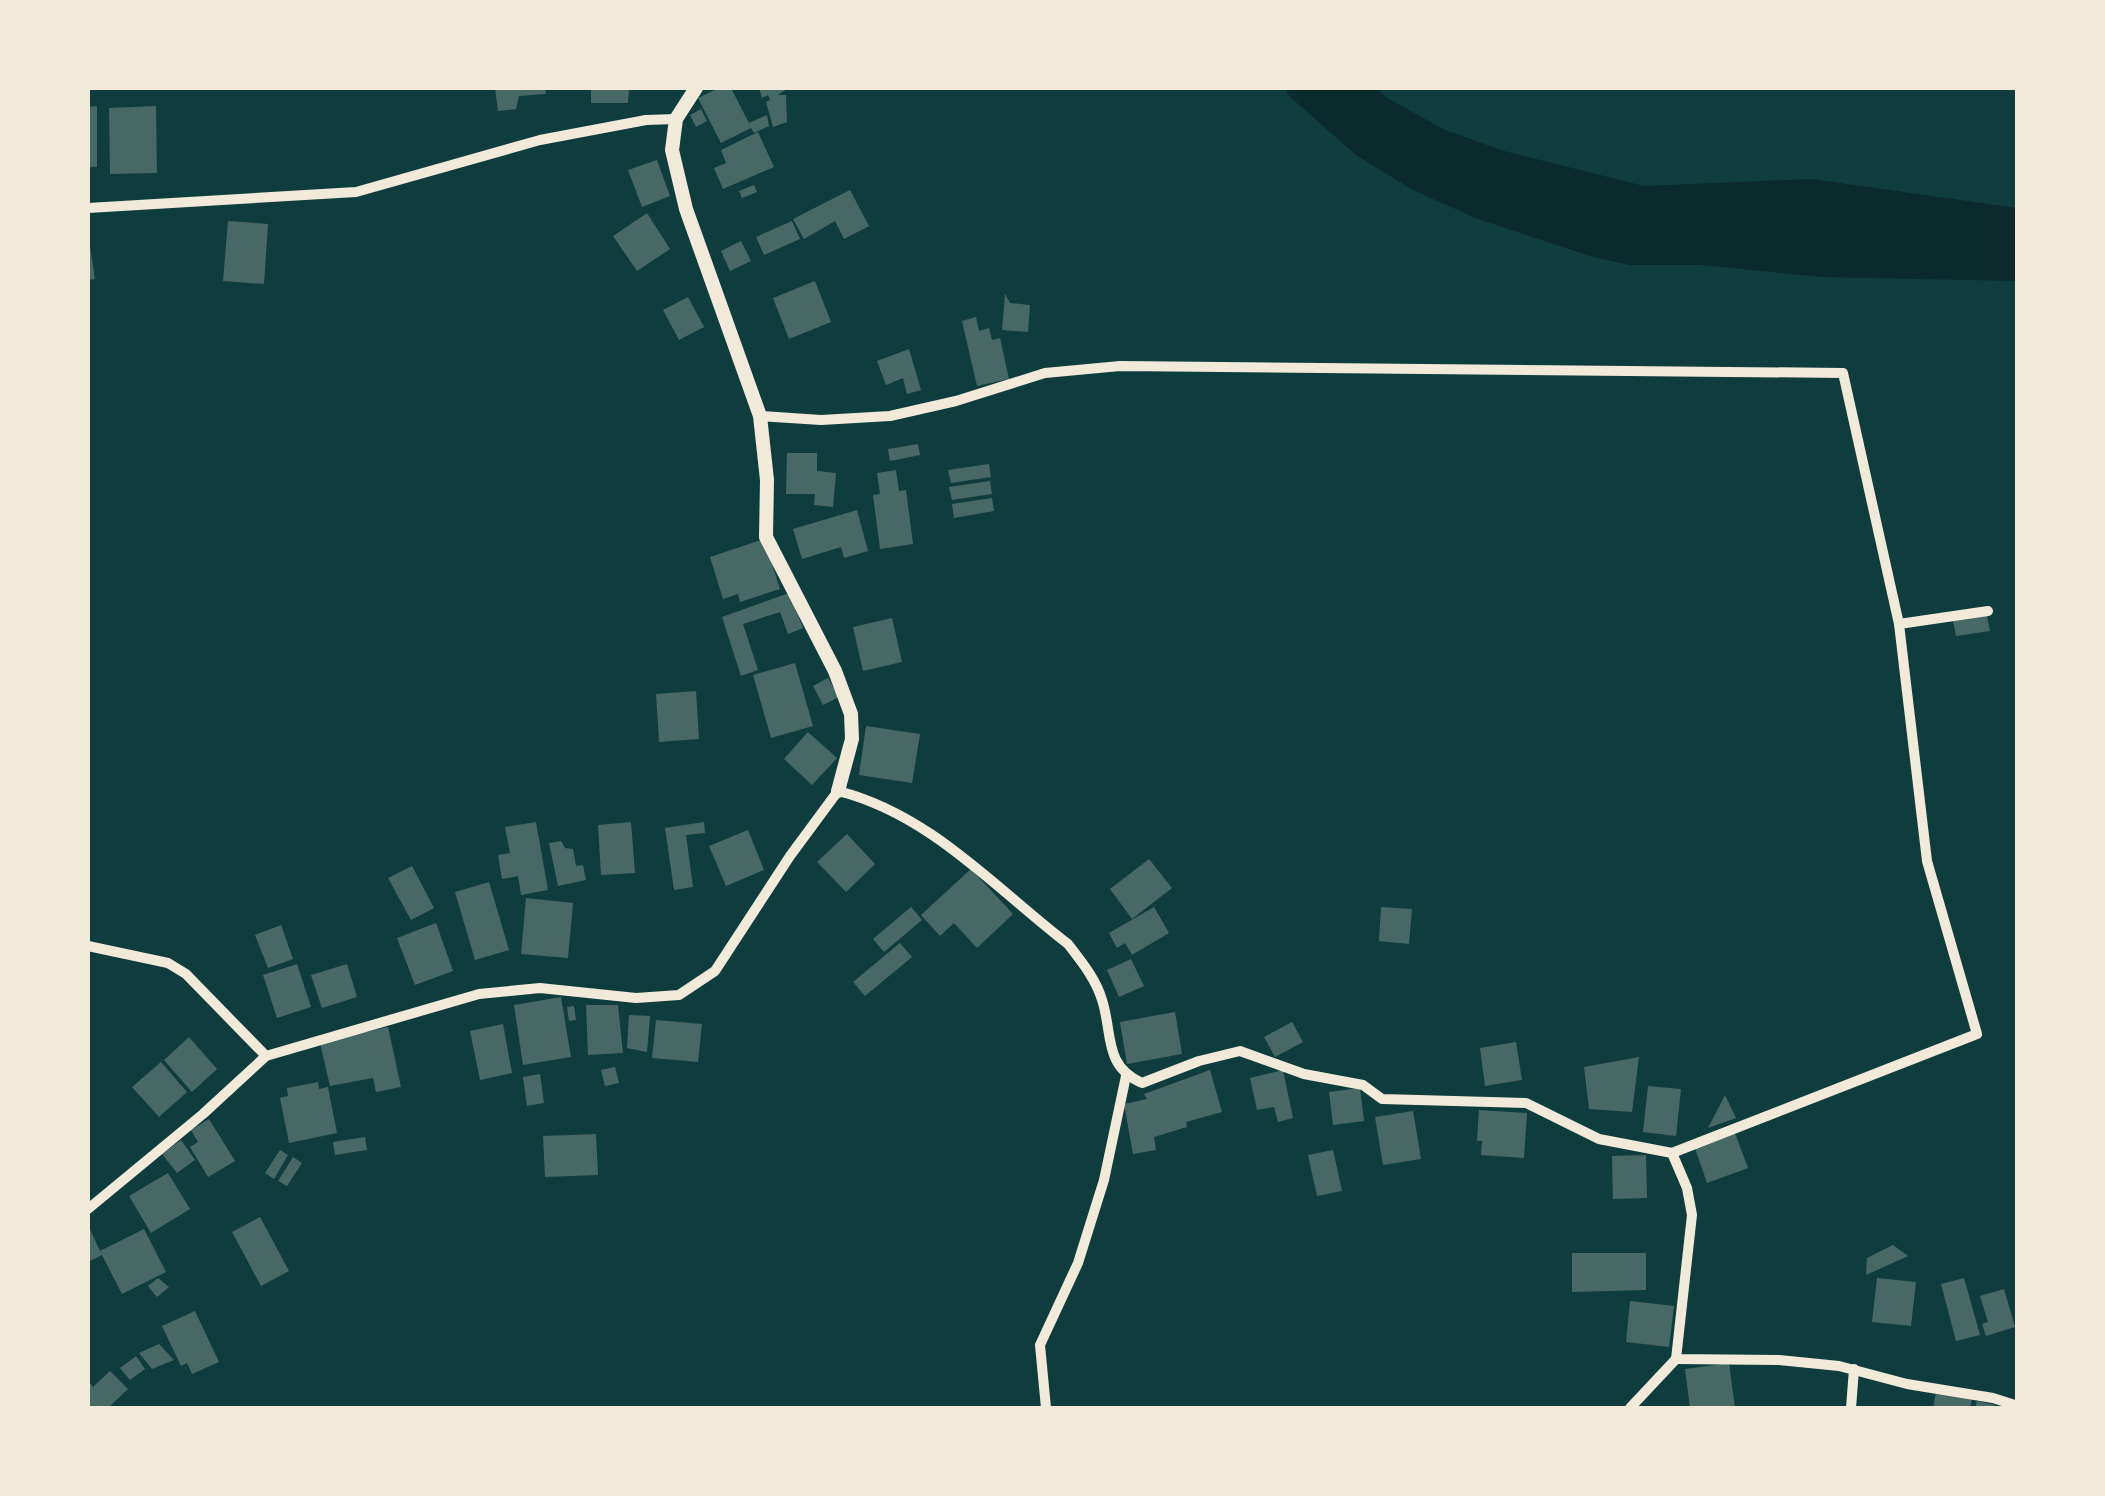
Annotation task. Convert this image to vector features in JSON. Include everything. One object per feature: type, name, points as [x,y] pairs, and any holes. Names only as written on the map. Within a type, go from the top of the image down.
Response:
[{"type":"street","points":[[88,1209],[266,1056],[479,994],[540,988],[636,998],[679,995],[715,971],[790,856],[838,792],[852,739],[851,714],[835,671],[766,537],[767,480],[760,416],[686,209],[672,150],[676,120],[696,88]]},
{"type":"street","points":[[88,208],[356,192],[540,140],[646,120],[676,120]]},
{"type":"street","points":[[760,416],[821,420],[890,416],[956,401],[1045,373],[1120,366],[1843,373],[1899,624],[1927,861],[1976,1034],[1672,1153],[1599,1140],[1526,1103],[1382,1099],[1363,1085],[1304,1074],[1240,1052],[1199,1061],[1142,1083],[1126,1076],[1110,1047],[1102,1000],[1086,967],[1068,944],[915,821],[870,799],[838,792]]},
{"type":"street","points":[[1899,624],[1988,611]]},
{"type":"street","points":[[88,946],[168,963],[186,974],[266,1056]]},
{"type":"street","points":[[1046,1408],[1040,1344],[1078,1264],[1104,1180],[1126,1076]]},
{"type":"street","points":[[1630,1408],[1676,1359],[1692,1215],[1687,1188],[1672,1153]]},
{"type":"street","points":[[1676,1359],[1779,1360],[1854,1370],[2018,1406]]},
{"type":"street","points":[[1851,1408],[1854,1370]]},
{"type":"water","points":[[1285,88],[1376,88],[1445,130],[1504,151],[1644,186],[1811,179],[2017,208],[2017,281],[1820,277],[1703,265],[1629,265],[1590,256],[1478,219],[1413,190],[1356,155],[1288,95]]},
{"type":"building","points":[[495,88],[545,88],[546,94],[519,96],[516,109],[498,111]]},
{"type":"building","points":[[591,88],[629,88],[628,103],[591,103]]},
{"type":"building","points":[[719,88],[731,88],[749,123],[767,115],[769,126],[754,133],[751,128],[721,143],[698,98]]},
{"type":"building","points":[[759,88],[788,88],[778,95],[786,95],[787,122],[773,127],[766,102],[770,100],[768,95],[762,98]]},
{"type":"building","points":[[97,106],[97,167],[88,167],[88,107]]},
{"type":"building","points":[[156,106],[157,173],[110,174],[109,108]]},
{"type":"building","points":[[701,109],[707,121],[696,127],[690,115]]},
{"type":"building","points":[[758,132],[774,167],[723,189],[714,168],[726,163],[721,150]]},
{"type":"building","points":[[657,160],[670,196],[642,207],[628,170]]},
{"type":"building","points":[[754,185],[757,192],[742,198],[739,191]]},
{"type":"building","points":[[850,190],[869,226],[844,239],[835,221],[804,239],[793,219]]},
{"type":"building","points":[[647,213],[670,249],[637,271],[613,236]]},
{"type":"building","points":[[228,221],[268,224],[264,284],[223,281]]},
{"type":"building","points":[[792,221],[800,239],[764,255],[756,237]]},
{"type":"building","points":[[88,233],[95,279],[88,280]]},
{"type":"building","points":[[741,241],[751,261],[730,271],[721,251]]},
{"type":"building","points":[[815,281],[831,322],[789,339],[773,298]]},
{"type":"building","points":[[1005,294],[1010,303],[1030,305],[1028,332],[1002,330]]},
{"type":"building","points":[[688,297],[704,327],[679,340],[663,310]]},
{"type":"building","points":[[976,317],[979,331],[989,328],[992,340],[1000,338],[1009,379],[977,386],[962,321]]},
{"type":"building","points":[[909,349],[921,390],[907,394],[903,378],[886,385],[877,361]]},
{"type":"building","points":[[918,444],[920,455],[890,461],[888,449]]},
{"type":"building","points":[[787,453],[817,453],[817,471],[836,473],[833,507],[814,505],[815,494],[786,494]]},
{"type":"building","points":[[989,464],[991,477],[951,483],[948,470]]},
{"type":"building","points":[[896,470],[899,491],[906,490],[913,544],[880,549],[873,495],[880,494],[877,473]]},
{"type":"building","points":[[990,481],[992,494],[952,500],[949,487]]},
{"type":"building","points":[[992,498],[994,511],[954,518],[952,504]]},
{"type":"building","points":[[857,510],[868,551],[844,558],[841,547],[802,559],[793,529]]},
{"type":"building","points":[[764,539],[780,589],[740,602],[738,594],[723,599],[710,557]]},
{"type":"building","points":[[789,593],[803,628],[788,634],[780,612],[743,624],[758,670],[741,676],[722,617]]},
{"type":"building","points":[[1987,616],[1990,631],[1956,636],[1953,621]]},
{"type":"building","points":[[892,618],[902,662],[863,671],[853,627]]},
{"type":"building","points":[[795,663],[813,726],[771,738],[753,675]]},
{"type":"building","points":[[828,678],[839,697],[823,705],[813,686]]},
{"type":"building","points":[[696,691],[699,739],[659,742],[656,694]]},
{"type":"building","points":[[866,726],[920,734],[912,783],[859,775]]},
{"type":"building","points":[[808,732],[837,758],[812,785],[784,759]]},
{"type":"building","points":[[536,822],[548,890],[521,895],[518,876],[502,879],[498,855],[510,853],[505,827]]},
{"type":"building","points":[[631,822],[635,873],[601,875],[598,825]]},
{"type":"building","points":[[704,822],[705,833],[686,835],[693,887],[674,890],[665,828]]},
{"type":"building","points":[[748,830],[764,870],[726,886],[709,846]]},
{"type":"building","points":[[847,834],[875,864],[846,892],[817,862]]},
{"type":"building","points":[[561,841],[565,848],[573,849],[576,866],[583,865],[586,880],[558,886],[549,843]]},
{"type":"building","points":[[1149,859],[1172,888],[1132,919],[1110,889]]},
{"type":"building","points":[[412,866],[434,908],[411,920],[388,878]]},
{"type":"building","points":[[971,869],[1013,914],[977,948],[954,923],[940,936],[921,915]]},
{"type":"building","points":[[489,882],[509,950],[475,960],[455,892]]},
{"type":"building","points":[[526,898],[573,903],[568,958],[521,954]]},
{"type":"building","points":[[911,907],[922,920],[884,952],[873,939]]},
{"type":"building","points":[[1154,907],[1169,933],[1132,955],[1125,943],[1117,948],[1109,933]]},
{"type":"building","points":[[1381,907],[1412,909],[1409,944],[1379,941]]},
{"type":"building","points":[[436,923],[453,971],[415,985],[397,938]]},
{"type":"building","points":[[281,925],[293,959],[268,968],[255,935]]},
{"type":"building","points":[[900,943],[912,957],[865,996],[853,982]]},
{"type":"building","points":[[1131,959],[1144,986],[1119,997],[1107,970]]},
{"type":"building","points":[[297,964],[311,1007],[277,1018],[263,975]]},
{"type":"building","points":[[347,964],[357,997],[322,1008],[311,975]]},
{"type":"building","points":[[561,997],[571,1057],[523,1065],[514,1005]]},
{"type":"building","points":[[586,1005],[618,1005],[623,1053],[588,1055]]},
{"type":"building","points":[[574,1006],[576,1020],[569,1021],[567,1007]]},
{"type":"building","points":[[1175,1012],[1182,1054],[1127,1064],[1120,1022]]},
{"type":"building","points":[[629,1015],[650,1016],[647,1052],[627,1048]]},
{"type":"building","points":[[656,1020],[702,1024],[698,1062],[652,1058]]},
{"type":"building","points":[[1292,1022],[1303,1042],[1275,1057],[1264,1037]]},
{"type":"building","points":[[503,1024],[512,1073],[480,1080],[470,1031]]},
{"type":"building","points":[[388,1027],[401,1087],[376,1092],[373,1078],[330,1086],[320,1043]]},
{"type":"building","points":[[189,1037],[217,1069],[192,1092],[164,1060]]},
{"type":"building","points":[[1516,1042],[1522,1080],[1485,1086],[1480,1048]]},
{"type":"building","points":[[1639,1057],[1632,1112],[1589,1109],[1584,1067]]},
{"type":"building","points":[[161,1062],[187,1092],[159,1117],[132,1087]]},
{"type":"building","points":[[615,1067],[619,1083],[605,1086],[601,1070]]},
{"type":"building","points":[[1210,1070],[1222,1112],[1186,1122],[1187,1127],[1154,1137],[1156,1150],[1133,1154],[1124,1104],[1147,1099],[1144,1094]]},
{"type":"building","points":[[1283,1070],[1293,1118],[1278,1122],[1274,1107],[1257,1110],[1250,1078]]},
{"type":"building","points":[[540,1074],[544,1103],[527,1106],[523,1077]]},
{"type":"building","points":[[318,1082],[319,1089],[328,1087],[337,1133],[289,1143],[280,1098],[288,1096],[287,1088]]},
{"type":"building","points":[[1648,1086],[1681,1089],[1676,1136],[1643,1132]]},
{"type":"building","points":[[1360,1088],[1364,1121],[1333,1125],[1329,1092]]},
{"type":"building","points":[[1725,1095],[1736,1118],[1708,1128]]},
{"type":"building","points":[[1479,1110],[1527,1113],[1524,1158],[1481,1155],[1482,1141],[1477,1141]]},
{"type":"building","points":[[1413,1111],[1421,1159],[1383,1165],[1375,1117]]},
{"type":"building","points":[[209,1119],[235,1161],[208,1177],[190,1147],[198,1142],[191,1130]]},
{"type":"building","points":[[1735,1133],[1748,1168],[1707,1183],[1695,1148]]},
{"type":"building","points":[[596,1134],[598,1175],[545,1177],[543,1136]]},
{"type":"building","points":[[365,1137],[367,1150],[335,1155],[333,1142]]},
{"type":"building","points":[[181,1140],[195,1160],[177,1173],[162,1154]]},
{"type":"building","points":[[280,1150],[288,1155],[274,1179],[265,1173]]},
{"type":"building","points":[[1333,1150],[1342,1191],[1317,1196],[1308,1155]]},
{"type":"building","points":[[1646,1155],[1647,1198],[1613,1199],[1612,1156]]},
{"type":"building","points":[[293,1157],[302,1163],[287,1186],[278,1181]]},
{"type":"building","points":[[168,1173],[190,1209],[151,1233],[129,1196]]},
{"type":"building","points":[[260,1217],[289,1271],[261,1286],[232,1232]]},
{"type":"building","points":[[88,1225],[100,1251],[144,1229],[166,1272],[122,1294],[102,1255],[88,1262]]},
{"type":"building","points":[[1893,1245],[1908,1256],[1866,1275],[1867,1258]]},
{"type":"building","points":[[1572,1253],[1646,1253],[1646,1290],[1572,1292]]},
{"type":"building","points":[[158,1278],[169,1287],[157,1297],[148,1286]]},
{"type":"building","points":[[1877,1278],[1916,1282],[1911,1326],[1872,1322]]},
{"type":"building","points":[[1964,1278],[1980,1335],[1956,1341],[1941,1284]]},
{"type":"building","points":[[2004,1289],[2015,1327],[1986,1336],[1982,1324],[1988,1322],[1980,1296]]},
{"type":"building","points":[[1630,1301],[1674,1306],[1669,1347],[1626,1342]]},
{"type":"building","points":[[195,1311],[219,1362],[192,1374],[187,1363],[181,1366],[162,1326]]},
{"type":"building","points":[[159,1344],[174,1360],[152,1369],[139,1353]]},
{"type":"building","points":[[136,1356],[145,1369],[130,1380],[120,1368]]},
{"type":"building","points":[[1729,1363],[1735,1408],[1690,1408],[1685,1369]]},
{"type":"building","points":[[110,1371],[128,1389],[108,1408],[88,1408],[88,1381],[93,1387]]},
{"type":"building","points":[[1936,1392],[1972,1398],[1970,1408],[1933,1408]]},
{"type":"building","points":[[1977,1401],[1995,1405],[1975,1408]]}]
